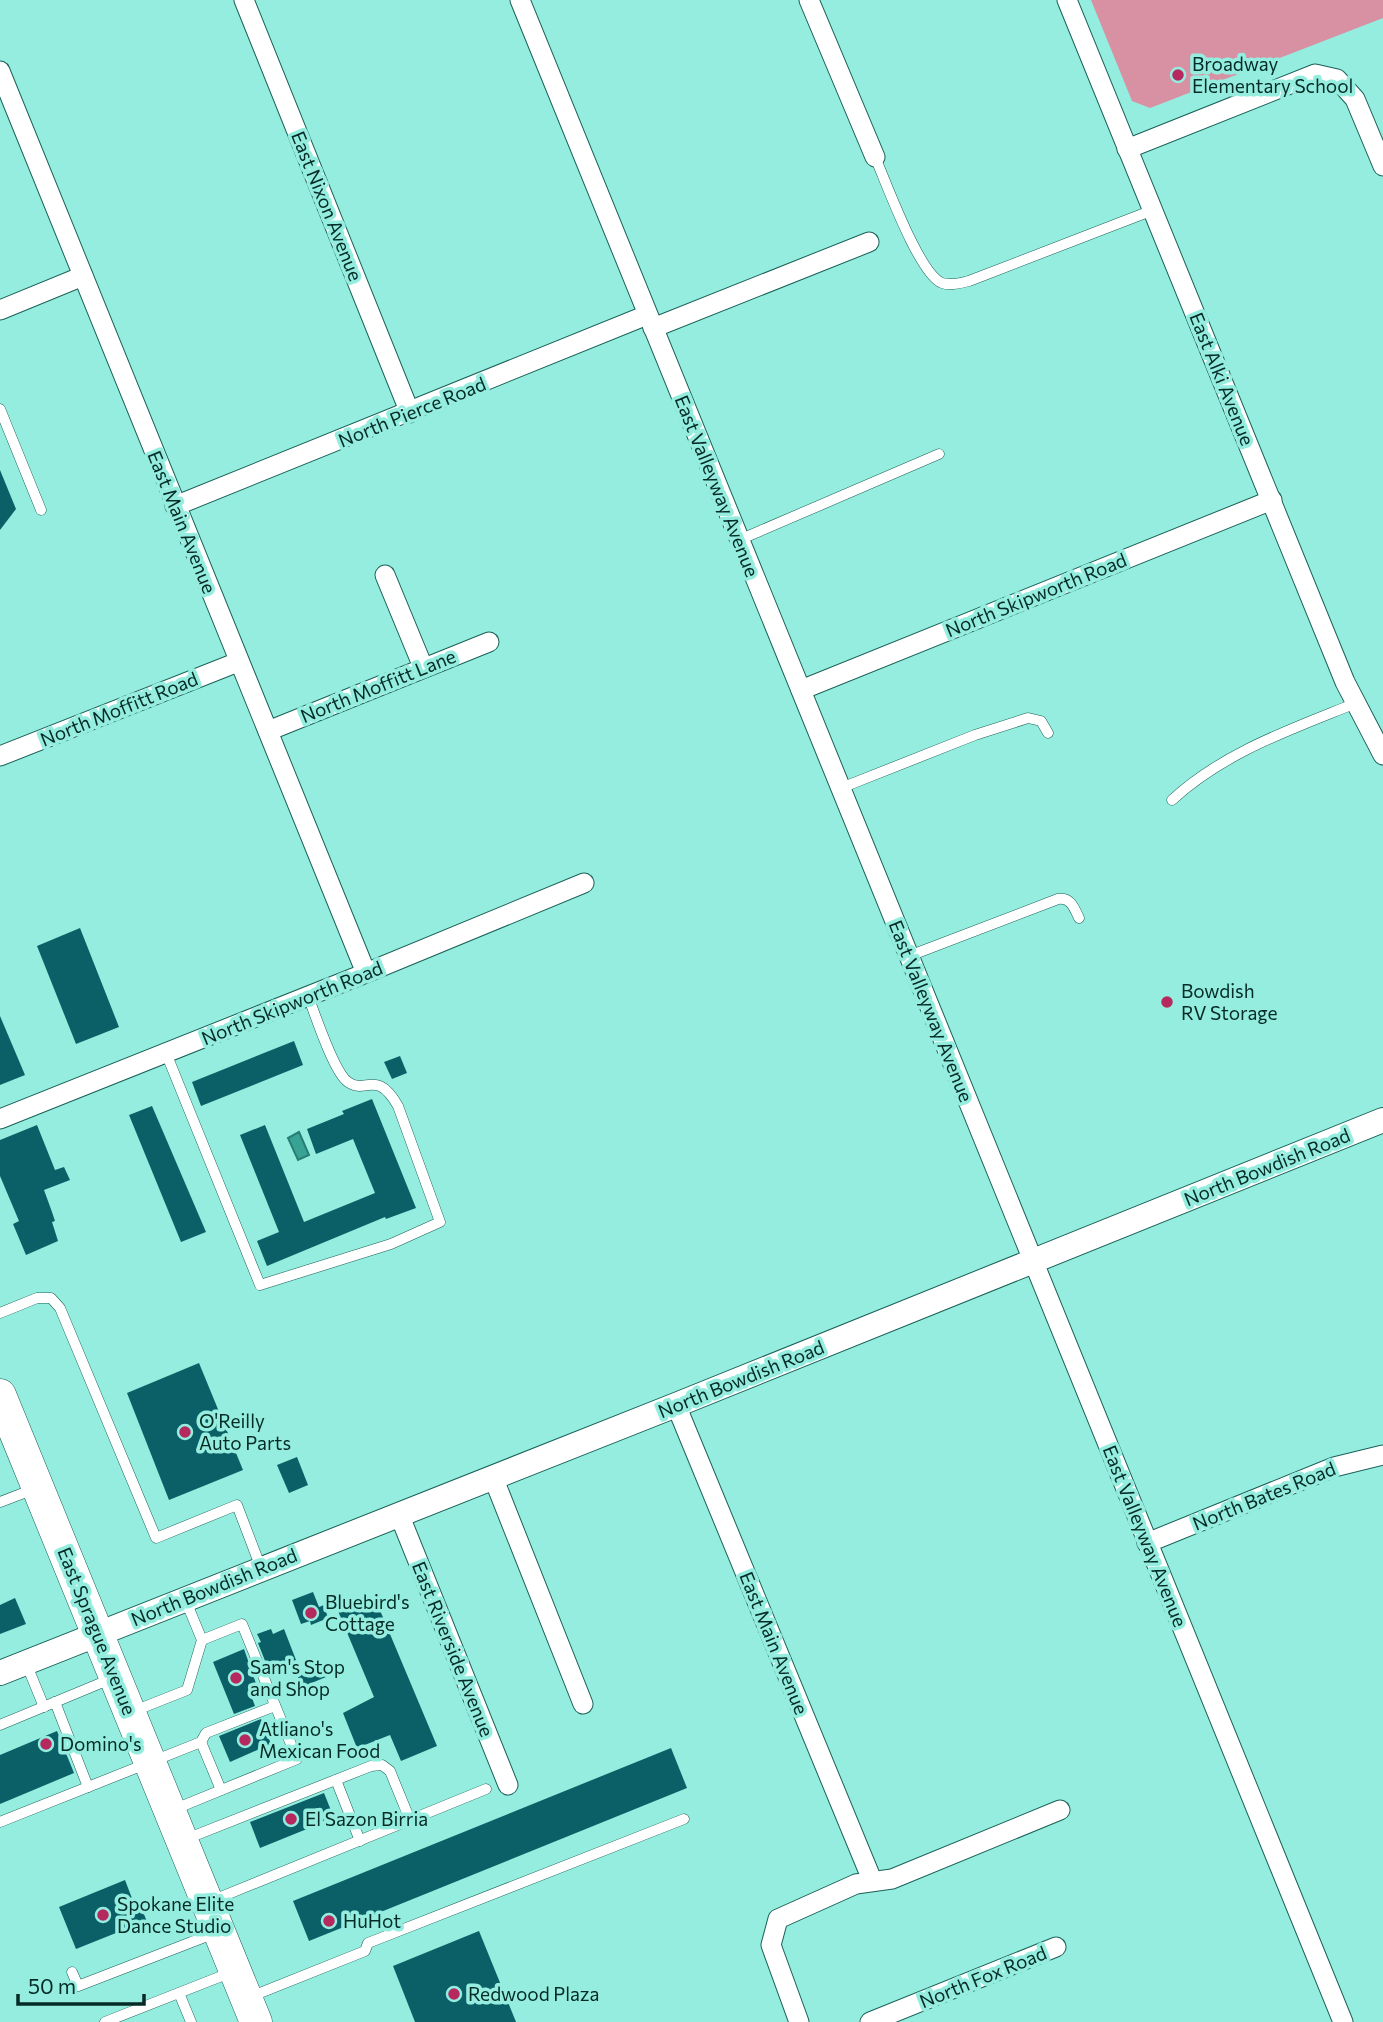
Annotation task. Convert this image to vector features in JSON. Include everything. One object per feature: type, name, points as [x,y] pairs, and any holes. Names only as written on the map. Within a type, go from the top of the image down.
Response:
[{"type":"main road","name":"East Sprague Avenue","points":[[0,1395],[246,1997]]},
{"type":"street","name":"East Nixon Avenue","points":[[244,0],[410,413]]},
{"type":"street","name":"East Valleyway Avenue","points":[[520,0],[1343,2022]]},
{"type":"street","points":[[809,0],[876,157]]},
{"type":"street","name":"East Alki Avenue","points":[[1067,0],[1356,703],[1383,755]]},
{"type":"street","name":"East Main Avenue","points":[[0,71],[366,973]]},
{"type":"street","points":[[1127,149],[1315,74],[1337,79],[1355,99],[1383,166]]},
{"type":"street","name":"North Pierce Road","points":[[175,506],[410,413],[869,242]]},
{"type":"street","points":[[0,310],[83,276]]},
{"type":"street","name":"North Skipworth Road","points":[[801,690],[1272,500]]},
{"type":"street","points":[[385,575],[422,667]]},
{"type":"street","name":"North Moffitt Lane","points":[[268,732],[422,667],[489,642]]},
{"type":"street","name":"North Moffitt Road","points":[[0,757],[238,662]]},
{"type":"street","name":"North Skipworth Road","points":[[0,1119],[584,883]]},
{"type":"street","name":"North Bowdish Road","points":[[0,1673],[676,1405],[1383,1120]]},
{"type":"street","name":"East Main Avenue","points":[[676,1405],[872,1880]]},
{"type":"street","name":"North Bates Road","points":[[1147,1543],[1334,1467],[1383,1455]]},
{"type":"street","points":[[493,1477],[583,1704]]},
{"type":"street","name":"East Riverside Avenue","points":[[399,1514],[508,1785]]},
{"type":"street","points":[[799,2022],[771,1945],[778,1919],[856,1884],[892,1879],[1060,1810]]},
{"type":"street","name":"North Fox Road","points":[[870,2022],[1056,1947]]},
{"type":"lane","points":[[876,157],[914,245],[928,272],[941,283],[952,285],[969,281],[1153,210]]},
{"type":"lane","points":[[0,410],[41,510]]},
{"type":"lane","points":[[739,540],[939,454]]},
{"type":"lane","points":[[1172,800],[1195,779],[1255,744],[1356,703]]},
{"type":"lane","points":[[841,788],[975,735],[1028,718],[1041,721],[1048,733]]},
{"type":"lane","points":[[909,956],[1058,899],[1063,898],[1072,903],[1079,918]]},
{"type":"lane","points":[[166,1053],[260,1285],[391,1244],[440,1222],[398,1106],[391,1094],[380,1085],[351,1085],[344,1079],[308,996]]},
{"type":"lane","points":[[0,1313],[37,1298],[51,1298],[60,1308],[156,1538],[237,1505],[261,1569]]},
{"type":"lane","points":[[0,1503],[38,1487]]},
{"type":"lane","points":[[130,1712],[187,1690],[202,1640],[185,1598]]},
{"type":"lane","points":[[171,1811],[297,1759],[242,1624],[202,1640]]},
{"type":"lane","points":[[26,1662],[44,1707]]},
{"type":"lane","points":[[0,1725],[116,1677]]},
{"type":"lane","points":[[55,1702],[88,1787]]},
{"type":"lane","points":[[0,1822],[201,1742],[206,1733],[275,1706]]},
{"type":"lane","points":[[201,1742],[221,1790]]},
{"type":"lane","points":[[183,1841],[371,1766],[382,1765],[390,1771],[410,1820]]},
{"type":"lane","points":[[336,1780],[360,1841]]},
{"type":"lane","points":[[207,1903],[486,1789]]},
{"type":"lane","points":[[105,2022],[179,1993],[246,1997],[365,1951],[368,1943],[684,1819]]},
{"type":"lane","points":[[72,1972],[78,1986],[219,1931]]},
{"type":"lane","points":[[179,1993],[191,2022]]},
{"type":"shaded area","name":"Broadway Elementary School","points":[[1091,0],[1383,0],[1383,18],[1150,108],[1132,101]]},
{"type":"shaded area","points":[[299,1132],[309,1155],[298,1160],[288,1138]]},
{"type":"building","points":[[0,470],[16,509],[0,530]]},
{"type":"building","points":[[80,928],[119,1027],[76,1044],[37,946]]},
{"type":"building","points":[[0,1016],[25,1075],[0,1085]]},
{"type":"building","points":[[294,1041],[303,1065],[201,1106],[192,1082]]},
{"type":"building","points":[[400,1056],[407,1073],[392,1079],[384,1062]]},
{"type":"building","points":[[372,1099],[416,1208],[386,1219],[385,1217],[267,1266],[257,1241],[279,1232],[240,1135],[265,1125],[304,1222],[375,1193],[353,1139],[316,1154],[307,1129]]},
{"type":"building","points":[[152,1106],[206,1232],[181,1242],[129,1115]]},
{"type":"building","points":[[37,1125],[55,1170],[64,1167],[70,1180],[44,1190],[55,1221],[52,1222],[58,1241],[26,1255],[13,1224],[19,1221],[0,1176],[0,1140]]},
{"type":"building","name":"O'Reilly Auto Parts","points":[[199,1363],[243,1470],[169,1500],[127,1393]]},
{"type":"building","points":[[297,1457],[308,1485],[289,1493],[277,1465]]},
{"type":"building","name":"Bluebird's Cottage","points":[[313,1592],[319,1607],[324,1605],[328,1618],[311,1625],[310,1621],[301,1624],[292,1600]]},
{"type":"building","points":[[374,1596],[437,1746],[401,1761],[390,1735],[357,1748],[343,1713],[374,1697],[338,1611]]},
{"type":"building","points":[[15,1598],[26,1624],[0,1634],[0,1605]]},
{"type":"building","points":[[271,1629],[273,1634],[284,1629],[296,1660],[269,1671],[257,1634]]},
{"type":"building","name":"Sam's Stop and Shop","points":[[244,1649],[260,1695],[252,1698],[255,1706],[234,1714],[213,1662]]},
{"type":"building","points":[[320,1662],[326,1677],[302,1687],[296,1672]]},
{"type":"building","name":"Atliano's Mexican Food","points":[[261,1719],[271,1744],[230,1762],[219,1736]]},
{"type":"building","points":[[57,1731],[74,1773],[0,1804],[0,1755]]},
{"type":"building","points":[[671,1748],[687,1788],[309,1941],[293,1901]]},
{"type":"building","name":"El Sazon Birria","points":[[324,1793],[334,1818],[260,1848],[250,1822]]},
{"type":"building","name":"Spokane Elite Dance Studio","points":[[125,1880],[133,1901],[138,1900],[148,1924],[122,1934],[121,1931],[76,1949],[59,1907]]},
{"type":"building","name":"Redwood Plaza","points":[[479,1931],[516,2022],[415,2022],[393,1966]]},
{"type":"place","name":"Broadway Elementary School","points":[[1178,75]]},
{"type":"place","name":"Bowdish RV Storage","points":[[1167,1002]]},
{"type":"place","name":"O'Reilly Auto Parts","points":[[185,1432]]},
{"type":"place","name":"Bluebird's Cottage","points":[[311,1613]]},
{"type":"place","name":"Sam's Stop and Shop","points":[[236,1678]]},
{"type":"place","name":"Atliano's Mexican Food","points":[[245,1740]]},
{"type":"place","name":"Domino's","points":[[46,1744]]},
{"type":"place","name":"El Sazon Birria","points":[[291,1819]]},
{"type":"place","name":"Spokane Elite Dance Studio","points":[[103,1915]]},
{"type":"place","name":"HuHot","points":[[329,1921]]},
{"type":"place","name":"Redwood Plaza","points":[[454,1994]]}]
